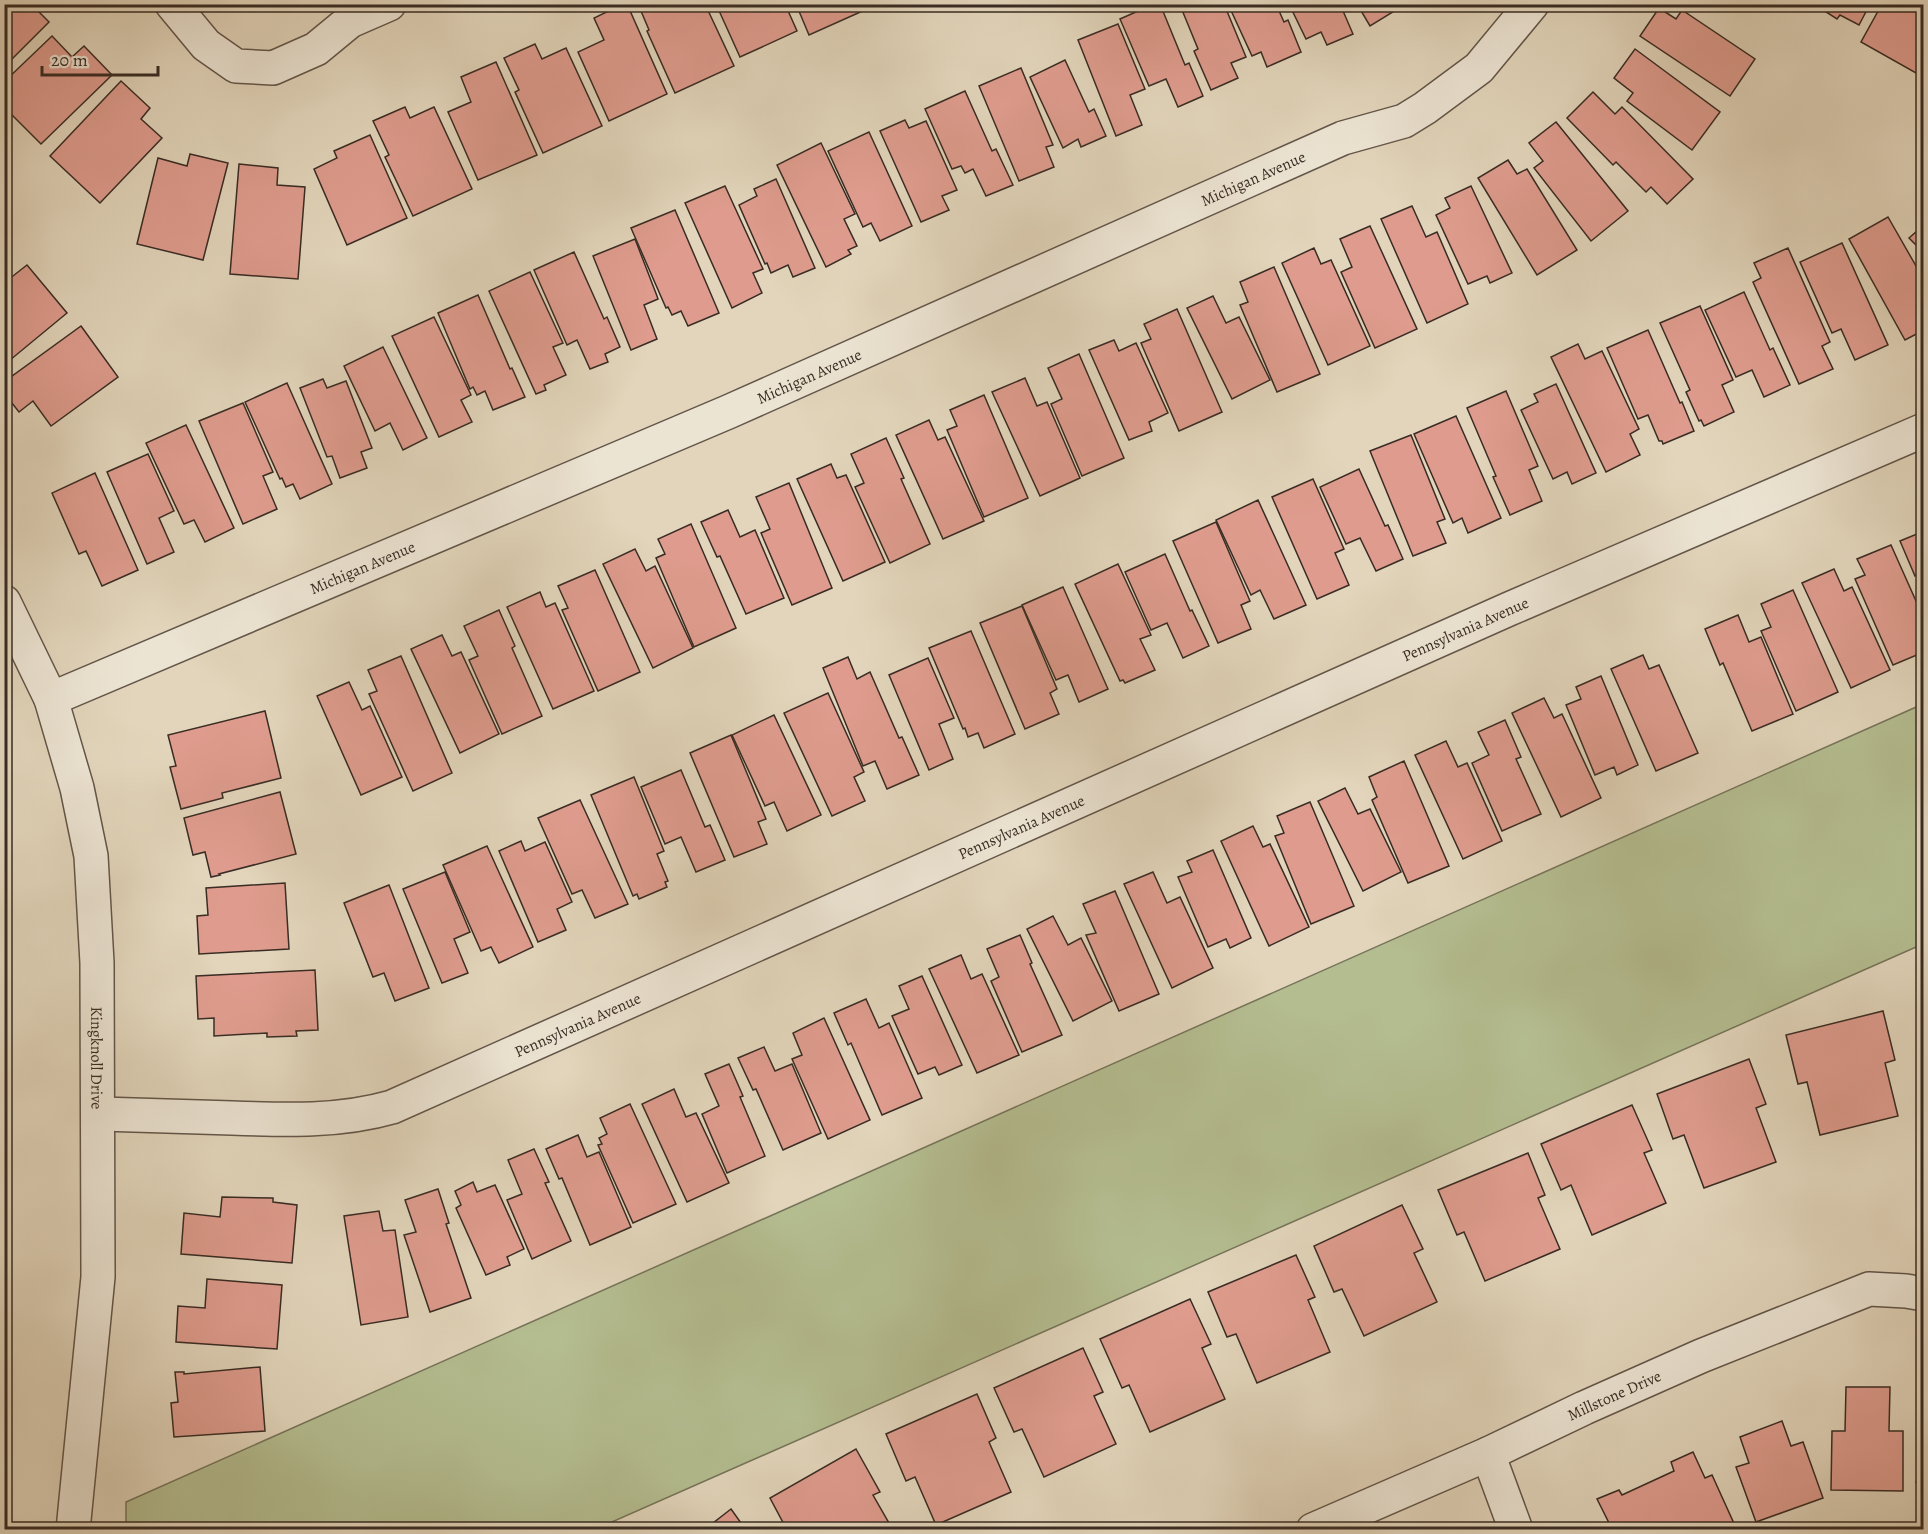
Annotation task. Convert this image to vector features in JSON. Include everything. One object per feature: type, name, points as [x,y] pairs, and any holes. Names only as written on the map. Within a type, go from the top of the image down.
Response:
[{"type":"street","points":[[172,4],[206,45],[236,66],[273,68],[316,49],[350,21],[389,4]]},
{"type":"street","name":"Michigan Avenue","points":[[51,699],[728,412],[1343,138],[1404,121],[1479,68],[1532,4]]},
{"type":"street","name":"Pennsylvania Avenue","points":[[98,1114],[306,1120],[364,1115],[392,1107],[1509,609],[1923,430]]},
{"type":"street","name":"Kingknoll Drive","points":[[4,602],[51,699],[76,788],[91,856],[98,963],[98,1277],[73,1530]]},
{"type":"street","name":"Millstone Drive","points":[[1313,1530],[1488,1454],[1701,1356],[1869,1289],[1923,1294]]},
{"type":"street","points":[[1488,1454],[1516,1530]]},
{"type":"green space","points":[[1923,704],[1923,944],[596,1529],[126,1529],[126,1502]]},
{"type":"building","points":[[4,4],[31,4],[49,22],[4,67]]},
{"type":"building","points":[[627,4],[667,94],[609,121],[578,52],[604,40],[594,18]]},
{"type":"building","points":[[638,4],[705,4],[734,66],[675,93],[647,31],[649,30]]},
{"type":"building","points":[[716,4],[785,4],[797,31],[740,57]]},
{"type":"building","points":[[796,4],[865,4],[867,9],[809,35]]},
{"type":"building","points":[[1154,4],[1160,4],[1185,65],[1189,63],[1203,96],[1178,107],[1166,79],[1149,86],[1120,19]]},
{"type":"building","points":[[1196,4],[1224,4],[1246,57],[1231,63],[1238,78],[1211,90],[1194,51],[1198,49],[1182,10]]},
{"type":"building","points":[[1228,4],[1276,4],[1284,22],[1288,20],[1301,52],[1267,67],[1261,52],[1252,56]]},
{"type":"building","points":[[1289,4],[1340,4],[1353,34],[1327,45],[1321,32],[1306,39]]},
{"type":"building","points":[[1357,4],[1400,4],[1401,7],[1370,26]]},
{"type":"building","points":[[1821,4],[1870,4],[1859,25],[1840,15],[1837,19],[1823,10],[1825,6]]},
{"type":"building","points":[[1882,4],[1924,4],[1924,60],[1916,73],[1861,42]]},
{"type":"building","points":[[1659,8],[1676,19],[1682,10],[1755,59],[1730,96],[1640,36]]},
{"type":"building","points":[[1118,24],[1145,89],[1130,95],[1142,125],[1116,136],[1078,40]]},
{"type":"building","points":[[52,36],[72,57],[84,46],[112,75],[41,144],[4,107],[4,82]]},
{"type":"building","points":[[535,44],[542,59],[566,48],[602,126],[543,153],[515,92],[519,90],[504,58]]},
{"type":"building","points":[[1635,49],[1720,112],[1692,150],[1627,101],[1633,93],[1614,78]]},
{"type":"building","points":[[1065,60],[1089,112],[1094,109],[1106,136],[1081,147],[1078,139],[1063,148],[1030,77]]},
{"type":"building","points":[[496,62],[537,155],[478,180],[448,112],[471,102],[461,77]]},
{"type":"building","points":[[1021,68],[1053,145],[1046,147],[1054,167],[1019,181],[979,86]]},
{"type":"building","points":[[121,81],[150,108],[141,119],[162,138],[100,203],[50,156]]},
{"type":"building","points":[[965,91],[992,151],[996,149],[1013,185],[986,196],[973,169],[965,173],[961,166],[952,169],[925,109]]},
{"type":"building","points":[[1593,92],[1615,114],[1622,107],[1693,179],[1667,204],[1651,187],[1646,192],[1616,162],[1613,165],[1567,118]]},
{"type":"building","points":[[405,107],[410,118],[434,107],[472,189],[413,216],[385,157],[389,155],[373,121]]},
{"type":"building","points":[[905,120],[909,128],[926,121],[957,190],[942,196],[949,210],[921,222],[880,131]]},
{"type":"building","points":[[1556,122],[1628,211],[1591,241],[1534,168],[1543,161],[1529,143]]},
{"type":"building","points":[[869,132],[912,226],[880,241],[871,223],[863,227],[828,151]]},
{"type":"building","points":[[370,135],[407,218],[347,245],[314,169],[337,158],[334,151]]},
{"type":"building","points":[[821,143],[855,214],[844,219],[857,246],[848,250],[851,254],[826,267],[777,165]]},
{"type":"building","points":[[190,154],[228,163],[203,260],[137,244],[158,158],[187,166]]},
{"type":"building","points":[[1508,160],[1517,174],[1527,169],[1577,250],[1537,275],[1478,178]]},
{"type":"building","points":[[239,164],[278,168],[277,185],[305,187],[298,279],[230,274]]},
{"type":"building","points":[[776,179],[815,268],[793,277],[788,265],[771,273],[739,205],[757,196],[754,189]]},
{"type":"building","points":[[725,186],[763,269],[753,273],[762,293],[732,308],[685,203]]},
{"type":"building","points":[[1471,186],[1512,273],[1490,283],[1487,276],[1468,284],[1436,215],[1450,208],[1445,198]]},
{"type":"building","points":[[1412,206],[1426,237],[1437,232],[1468,304],[1427,323],[1381,219]]},
{"type":"building","points":[[675,210],[719,313],[688,326],[681,311],[672,315],[668,307],[666,308],[631,228]]},
{"type":"building","points":[[1888,217],[1924,280],[1924,330],[1905,340],[1849,239]]},
{"type":"building","points":[[1924,225],[1924,253],[1909,238]]},
{"type":"building","points":[[1370,226],[1417,329],[1375,348],[1341,272],[1352,267],[1340,239]]},
{"type":"building","points":[[635,239],[658,299],[644,305],[657,339],[631,350],[593,256]]},
{"type":"building","points":[[1842,243],[1888,345],[1855,360],[1841,329],[1832,333],[1800,262]]},
{"type":"building","points":[[1314,248],[1321,264],[1331,260],[1370,346],[1328,365],[1282,263]]},
{"type":"building","points":[[1788,248],[1830,342],[1822,346],[1833,369],[1799,384],[1753,282],[1761,278],[1754,263]]},
{"type":"building","points":[[574,252],[604,319],[607,317],[620,347],[605,354],[608,362],[590,369],[577,340],[567,345],[534,270]]},
{"type":"building","points":[[27,265],[67,313],[4,365],[4,283]]},
{"type":"building","points":[[1274,267],[1320,374],[1277,392],[1240,305],[1248,302],[1240,282]]},
{"type":"building","points":[[530,272],[563,343],[553,347],[566,375],[544,385],[546,390],[536,394],[489,291]]},
{"type":"building","points":[[1744,292],[1770,350],[1773,348],[1790,385],[1764,397],[1752,370],[1736,377],[1705,310]]},
{"type":"building","points":[[478,295],[510,369],[512,368],[525,397],[493,410],[485,391],[477,395],[473,387],[470,389],[438,313]]},
{"type":"building","points":[[1213,296],[1226,323],[1239,317],[1270,380],[1232,399],[1187,308]]},
{"type":"building","points":[[1700,306],[1733,380],[1722,385],[1734,412],[1704,426],[1701,420],[1699,421],[1686,392],[1690,390],[1660,323]]},
{"type":"building","points":[[1177,309],[1222,412],[1179,431],[1141,343],[1151,339],[1144,324]]},
{"type":"building","points":[[434,317],[471,395],[461,400],[472,422],[439,437],[392,336]]},
{"type":"building","points":[[81,326],[118,377],[51,426],[33,401],[19,412],[4,393],[4,382]]},
{"type":"building","points":[[1648,330],[1694,431],[1663,444],[1659,441],[1648,415],[1638,419],[1607,348]]},
{"type":"building","points":[[1114,340],[1119,351],[1136,343],[1168,413],[1149,422],[1152,431],[1129,440],[1089,350]]},
{"type":"building","points":[[1578,344],[1585,359],[1602,351],[1639,429],[1630,434],[1640,455],[1606,472],[1551,357]]},
{"type":"building","points":[[383,347],[427,438],[403,450],[390,423],[375,431],[344,366]]},
{"type":"building","points":[[1079,354],[1124,458],[1082,476],[1051,404],[1062,399],[1048,368]]},
{"type":"building","points":[[1025,378],[1037,406],[1047,402],[1080,478],[1040,496],[992,392]]},
{"type":"building","points":[[323,379],[327,388],[346,381],[372,448],[361,452],[367,468],[340,478],[332,456],[327,457],[300,388]]},
{"type":"building","points":[[287,383],[332,484],[300,499],[293,484],[286,487],[282,478],[280,479],[245,402]]},
{"type":"building","points":[[1556,384],[1596,473],[1572,484],[1567,472],[1553,479],[1521,410],[1538,402],[1534,394]]},
{"type":"building","points":[[1506,391],[1538,466],[1529,470],[1542,501],[1510,515],[1467,408]]},
{"type":"building","points":[[984,395],[1028,498],[984,517],[947,430],[957,426],[950,410]]},
{"type":"building","points":[[243,403],[273,472],[263,476],[277,509],[243,524],[199,421]]},
{"type":"building","points":[[1456,416],[1501,518],[1468,533],[1462,518],[1453,523],[1414,434]]},
{"type":"building","points":[[929,420],[938,440],[945,437],[984,521],[943,539],[896,435]]},
{"type":"building","points":[[186,425],[234,528],[205,542],[194,520],[184,524],[146,443]]},
{"type":"building","points":[[1411,435],[1445,519],[1437,522],[1446,543],[1413,556],[1370,451]]},
{"type":"building","points":[[886,438],[904,478],[901,479],[930,544],[890,563],[855,487],[864,483],[851,454]]},
{"type":"building","points":[[148,454],[174,511],[159,518],[174,552],[147,564],[107,472]]},
{"type":"building","points":[[831,464],[837,478],[846,475],[885,562],[843,581],[797,479]]},
{"type":"building","points":[[1359,469],[1403,559],[1376,571],[1360,538],[1346,544],[1320,487]]},
{"type":"building","points":[[95,473],[138,570],[102,586],[86,551],[79,554],[52,493]]},
{"type":"building","points":[[1313,479],[1344,549],[1335,553],[1349,585],[1317,599],[1272,497]]},
{"type":"building","points":[[789,483],[832,588],[792,605],[761,533],[770,529],[756,497]]},
{"type":"building","points":[[1258,500],[1306,605],[1274,619],[1260,590],[1251,595],[1216,520]]},
{"type":"building","points":[[728,510],[740,537],[755,530],[784,598],[746,614],[720,556],[717,557],[701,522]]},
{"type":"building","points":[[1216,522],[1250,601],[1241,605],[1251,629],[1218,643],[1173,541]]},
{"type":"building","points":[[691,524],[736,628],[694,647],[656,558],[665,554],[658,539]]},
{"type":"building","points":[[1924,531],[1924,589],[1918,575],[1915,576],[1900,541]]},
{"type":"building","points":[[1891,545],[1924,619],[1924,652],[1893,665],[1855,579],[1865,575],[1857,559]]},
{"type":"building","points":[[635,549],[646,571],[655,566],[693,648],[653,668],[603,564]]},
{"type":"building","points":[[1165,554],[1190,611],[1192,610],[1209,646],[1183,658],[1167,623],[1151,630],[1125,572]]},
{"type":"building","points":[[1118,564],[1151,635],[1140,639],[1155,670],[1125,683],[1123,680],[1120,681],[1075,584]]},
{"type":"building","points":[[1834,569],[1844,591],[1852,587],[1890,670],[1851,688],[1802,583]]},
{"type":"building","points":[[595,570],[640,672],[598,691],[562,610],[568,608],[558,586]]},
{"type":"building","points":[[1063,587],[1108,689],[1079,702],[1068,675],[1056,680],[1022,605]]},
{"type":"building","points":[[1793,590],[1838,692],[1796,711],[1761,631],[1771,627],[1761,604]]},
{"type":"building","points":[[540,592],[546,607],[555,603],[594,691],[553,709],[507,607]]},
{"type":"building","points":[[1022,606],[1057,689],[1050,693],[1059,714],[1025,729],[980,623]]},
{"type":"building","points":[[499,610],[515,646],[512,648],[542,716],[502,734],[469,660],[478,656],[464,626]]},
{"type":"building","points":[[1738,615],[1749,642],[1761,637],[1793,714],[1752,731],[1723,663],[1720,665],[1705,629]]},
{"type":"building","points":[[971,631],[1015,734],[984,748],[978,733],[968,737],[965,728],[963,729],[929,648]]},
{"type":"building","points":[[442,635],[452,656],[461,652],[499,734],[460,753],[411,649]]},
{"type":"building","points":[[1643,655],[1649,669],[1659,665],[1698,753],[1656,771],[1611,669]]},
{"type":"building","points":[[401,656],[452,773],[413,791],[369,694],[377,691],[368,670]]},
{"type":"building","points":[[848,657],[857,679],[870,672],[899,738],[902,737],[919,775],[887,789],[875,761],[863,766],[823,668]]},
{"type":"building","points":[[928,658],[954,718],[939,724],[953,759],[929,770],[889,675]]},
{"type":"building","points":[[1601,676],[1638,765],[1617,775],[1614,767],[1595,775],[1566,705],[1581,699],[1576,687]]},
{"type":"building","points":[[349,682],[362,710],[370,706],[402,777],[361,795],[317,696]]},
{"type":"building","points":[[828,693],[864,772],[854,777],[865,801],[832,816],[784,713]]},
{"type":"building","points":[[1544,698],[1554,718],[1562,714],[1601,798],[1561,817],[1512,713]]},
{"type":"building","points":[[265,711],[281,778],[222,793],[223,798],[181,809],[170,767],[176,766],[168,735]]},
{"type":"building","points":[[774,715],[821,815],[787,831],[774,802],[765,806],[732,735]]},
{"type":"building","points":[[1505,720],[1521,757],[1516,759],[1541,814],[1502,831],[1472,763],[1489,755],[1478,732]]},
{"type":"building","points":[[731,735],[766,819],[758,822],[767,844],[734,857],[690,753]]},
{"type":"building","points":[[1446,741],[1458,767],[1467,763],[1502,841],[1463,859],[1415,755]]},
{"type":"building","points":[[1404,761],[1449,866],[1408,883],[1372,800],[1377,797],[1369,777]]},
{"type":"building","points":[[681,770],[705,827],[710,825],[725,860],[696,872],[681,837],[665,844],[641,787]]},
{"type":"building","points":[[634,777],[664,851],[657,854],[668,881],[665,882],[667,887],[639,899],[637,894],[633,896],[591,795]]},
{"type":"building","points":[[1345,788],[1358,814],[1370,809],[1401,872],[1363,891],[1318,801]]},
{"type":"building","points":[[280,792],[296,854],[211,877],[205,852],[193,855],[184,818]]},
{"type":"building","points":[[580,800],[628,904],[595,918],[582,890],[572,894],[538,818]]},
{"type":"building","points":[[1310,802],[1354,906],[1311,924],[1275,836],[1284,833],[1277,816]]},
{"type":"building","points":[[1253,826],[1263,847],[1270,844],[1309,927],[1269,946],[1221,841]]},
{"type":"building","points":[[521,841],[525,851],[545,842],[572,902],[557,909],[566,930],[538,942],[499,851]]},
{"type":"building","points":[[487,846],[533,947],[499,963],[491,947],[481,951],[443,865]]},
{"type":"building","points":[[1213,850],[1251,938],[1230,948],[1226,939],[1208,947],[1178,877],[1192,872],[1187,861]]},
{"type":"building","points":[[445,872],[470,932],[454,939],[468,973],[442,983],[403,889]]},
{"type":"building","points":[[1153,872],[1167,903],[1180,897],[1213,968],[1172,988],[1124,884]]},
{"type":"building","points":[[285,883],[289,949],[199,954],[197,916],[208,915],[206,888]]},
{"type":"building","points":[[389,885],[429,988],[395,1001],[384,973],[373,977],[344,903]]},
{"type":"building","points":[[1115,891],[1159,994],[1119,1011],[1086,935],[1096,933],[1083,904]]},
{"type":"building","points":[[1053,916],[1068,945],[1081,938],[1112,1001],[1073,1021],[1027,929]]},
{"type":"building","points":[[1020,935],[1032,963],[1030,964],[1062,1035],[1022,1052],[991,981],[999,977],[987,949]]},
{"type":"building","points":[[961,955],[971,979],[982,974],[1019,1055],[977,1073],[929,969]]},
{"type":"building","points":[[315,970],[318,1030],[296,1031],[297,1036],[267,1037],[267,1033],[214,1036],[214,1018],[198,1019],[196,976]]},
{"type":"building","points":[[922,976],[962,1065],[939,1075],[935,1067],[918,1074],[892,1016],[909,1009],[899,986]]},
{"type":"building","points":[[866,999],[879,1028],[889,1023],[922,1098],[882,1115],[851,1043],[848,1045],[834,1013]]},
{"type":"building","points":[[1883,1011],[1895,1060],[1885,1063],[1898,1116],[1820,1135],[1807,1082],[1798,1084],[1786,1035]]},
{"type":"building","points":[[824,1018],[870,1120],[828,1139],[792,1059],[802,1055],[793,1033]]},
{"type":"building","points":[[764,1047],[775,1071],[792,1064],[821,1133],[783,1150],[756,1089],[753,1090],[738,1058]]},
{"type":"building","points":[[1749,1059],[1766,1104],[1756,1108],[1776,1162],[1704,1188],[1684,1135],[1673,1139],[1657,1094]]},
{"type":"building","points":[[729,1064],[765,1156],[727,1173],[702,1114],[719,1106],[705,1074]]},
{"type":"building","points":[[674,1089],[686,1117],[696,1113],[729,1183],[687,1202],[642,1104]]},
{"type":"building","points":[[630,1104],[676,1204],[633,1223],[598,1145],[602,1144],[599,1138],[607,1134],[600,1118]]},
{"type":"building","points":[[1632,1105],[1652,1150],[1644,1153],[1666,1203],[1592,1235],[1571,1185],[1561,1190],[1541,1144]]},
{"type":"building","points":[[578,1135],[587,1157],[599,1152],[631,1227],[590,1245],[562,1178],[559,1179],[546,1149]]},
{"type":"building","points":[[534,1149],[549,1182],[545,1183],[571,1241],[532,1259],[507,1200],[522,1194],[508,1160]]},
{"type":"building","points":[[1528,1153],[1545,1195],[1538,1198],[1560,1249],[1485,1281],[1464,1232],[1457,1235],[1438,1190]]},
{"type":"building","points":[[473,1182],[477,1192],[495,1185],[524,1249],[507,1257],[510,1265],[486,1275],[456,1208],[461,1205],[455,1191]]},
{"type":"building","points":[[438,1189],[449,1223],[446,1224],[471,1298],[430,1312],[404,1235],[416,1232],[405,1200]]},
{"type":"building","points":[[222,1197],[273,1198],[273,1202],[297,1205],[292,1263],[181,1254],[184,1213],[220,1217]]},
{"type":"building","points":[[1402,1205],[1423,1249],[1414,1253],[1437,1302],[1364,1336],[1342,1289],[1334,1292],[1314,1246]]},
{"type":"building","points":[[379,1211],[383,1231],[395,1230],[408,1317],[361,1325],[344,1216]]},
{"type":"building","points":[[1296,1255],[1315,1297],[1308,1300],[1330,1352],[1257,1383],[1236,1334],[1227,1337],[1208,1292]]},
{"type":"building","points":[[207,1279],[282,1285],[277,1349],[176,1342],[178,1306],[205,1308]]},
{"type":"building","points":[[1190,1299],[1211,1344],[1202,1348],[1225,1399],[1150,1432],[1129,1385],[1122,1388],[1100,1339]]},
{"type":"building","points":[[1083,1348],[1103,1392],[1094,1396],[1116,1444],[1044,1477],[1022,1429],[1014,1432],[994,1388]]},
{"type":"building","points":[[260,1367],[265,1431],[174,1437],[171,1403],[178,1402],[175,1372],[184,1372],[184,1374]]},
{"type":"building","points":[[1846,1387],[1890,1387],[1889,1431],[1903,1431],[1903,1491],[1831,1490],[1832,1431],[1845,1431]]},
{"type":"building","points":[[977,1394],[996,1438],[989,1442],[1011,1492],[936,1525],[915,1477],[906,1481],[886,1434]]},
{"type":"building","points":[[1782,1421],[1791,1446],[1803,1442],[1823,1498],[1756,1522],[1736,1467],[1749,1463],[1740,1437]]},
{"type":"building","points":[[856,1449],[880,1492],[873,1495],[893,1530],[787,1530],[770,1498]]},
{"type":"building","points":[[1693,1452],[1705,1478],[1712,1475],[1737,1530],[1601,1530],[1600,1527],[1609,1523],[1597,1499],[1619,1490],[1622,1495],[1674,1471],[1671,1462]]},
{"type":"building","points":[[1924,1462],[1924,1484],[1916,1482]]},
{"type":"building","points":[[731,1509],[746,1530],[704,1530]]}]
